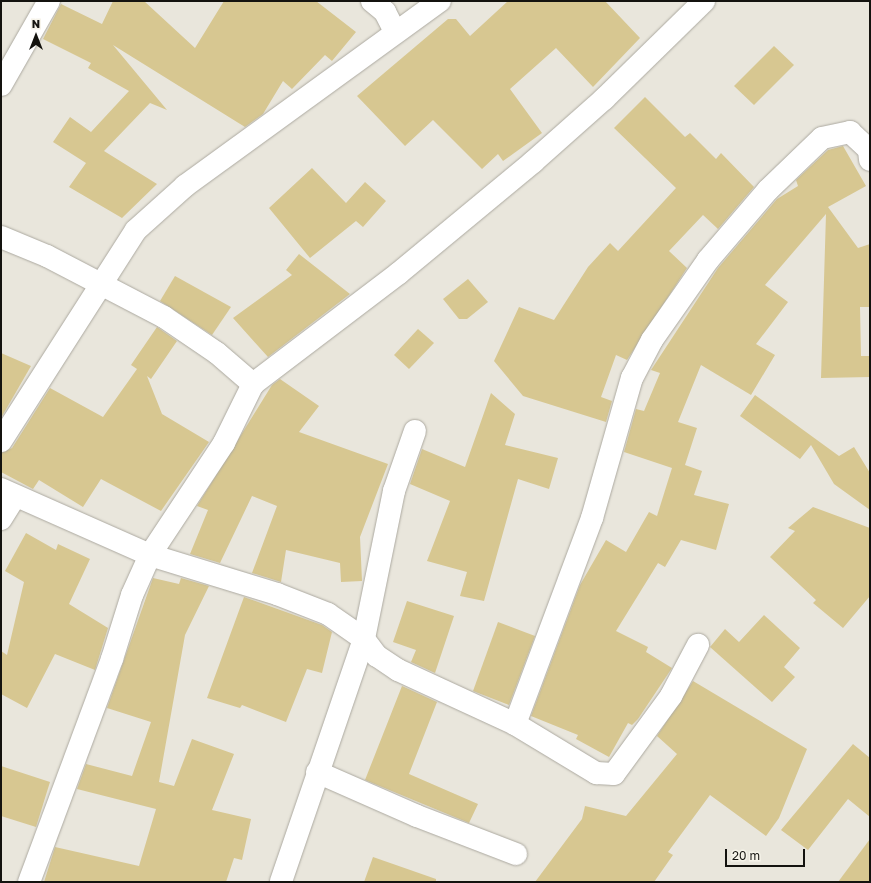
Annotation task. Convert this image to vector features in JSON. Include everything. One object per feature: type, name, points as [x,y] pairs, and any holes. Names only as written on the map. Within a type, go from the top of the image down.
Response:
[{"type":"street","points":[[1,85],[49,1]]},
{"type":"street","points":[[372,1],[385,12],[396,32]]},
{"type":"street","points":[[1,441],[78,323],[98,284],[136,230],[184,186],[440,1]]},
{"type":"street","points":[[31,881],[110,667],[132,595],[150,556],[224,443],[253,384],[400,273],[533,162],[604,99],[704,1]]},
{"type":"street","points":[[514,724],[592,518],[632,378],[652,340],[708,260],[768,190],[822,138],[850,132],[869,150],[870,160]]},
{"type":"street","points":[[1,237],[47,256],[98,284],[164,317],[217,353],[253,384]]},
{"type":"street","points":[[281,882],[317,772],[364,639],[394,491],[415,431]]},
{"type":"street","points":[[1,519],[8,493],[150,556],[277,594],[328,614],[364,639],[377,656],[398,670],[514,724],[596,773],[614,774],[671,696],[698,645]]},
{"type":"street","points":[[317,772],[417,816],[516,854]]},
{"type":"building","points":[[113,1],[144,1],[195,48],[224,1],[316,1],[356,32],[332,61],[325,55],[292,89],[283,81],[263,114],[245,127],[113,45],[167,110],[150,103],[104,151],[157,184],[122,218],[69,187],[86,163],[53,142],[70,117],[91,132],[129,91],[88,68],[91,63],[43,39],[61,4],[102,24]]},
{"type":"building","points":[[508,1],[605,1],[640,38],[593,87],[556,48],[510,89],[542,133],[503,161],[498,154],[482,169],[433,120],[405,146],[357,96],[448,19],[456,19],[470,36]]},
{"type":"building","points":[[774,46],[794,65],[754,105],[734,86]]},
{"type":"building","points":[[645,97],[685,137],[690,133],[716,159],[721,153],[754,187],[718,229],[703,215],[669,251],[687,268],[627,360],[616,355],[601,397],[612,401],[606,422],[523,396],[494,361],[519,307],[554,320],[588,267],[610,243],[618,251],[676,188],[614,128]]},
{"type":"building","points":[[843,146],[866,186],[828,207],[858,248],[870,244],[870,307],[860,307],[861,356],[870,356],[870,377],[821,378],[826,214],[765,285],[788,302],[756,344],[775,355],[751,395],[701,365],[678,422],[697,428],[685,465],[702,471],[694,495],[729,504],[716,550],[681,540],[665,567],[658,563],[616,631],[648,647],[646,652],[672,668],[638,719],[632,725],[628,723],[609,757],[576,739],[578,735],[531,716],[580,585],[606,540],[626,552],[649,512],[657,516],[672,468],[624,452],[636,409],[644,411],[660,373],[651,370],[718,268],[777,199],[798,186],[796,180],[828,150]]},
{"type":"building","points":[[312,168],[346,203],[365,182],[386,201],[363,227],[356,221],[310,258],[269,208]]},
{"type":"building","points":[[299,254],[350,294],[268,357],[233,318],[292,275],[286,270]]},
{"type":"building","points":[[175,276],[231,307],[212,335],[160,301]]},
{"type":"building","points":[[468,279],[488,302],[467,319],[459,319],[443,299]]},
{"type":"building","points":[[157,327],[177,341],[151,379],[147,376],[162,414],[209,442],[161,511],[101,479],[83,507],[39,480],[33,489],[1,472],[1,453],[12,448],[50,388],[103,417],[137,369],[131,365]]},
{"type":"building","points":[[418,329],[434,343],[409,369],[394,355]]},
{"type":"building","points":[[1,353],[31,366],[1,418]]},
{"type":"building","points":[[280,379],[319,406],[299,432],[388,464],[360,537],[362,581],[341,582],[340,563],[286,550],[281,582],[252,573],[277,506],[252,496],[220,563],[190,554],[208,510],[197,506],[272,385]]},
{"type":"building","points":[[491,393],[515,414],[505,445],[558,458],[549,489],[518,479],[484,601],[460,596],[467,572],[427,561],[450,501],[410,484],[422,449],[465,467]]},
{"type":"building","points":[[755,395],[839,456],[854,447],[870,473],[870,510],[834,484],[811,445],[800,459],[740,416]]},
{"type":"building","points":[[813,507],[870,528],[870,596],[843,628],[813,603],[816,600],[770,557],[795,531],[788,528]]},
{"type":"building","points":[[26,533],[56,550],[58,544],[90,559],[69,604],[108,628],[95,670],[55,654],[27,708],[1,694],[1,651],[7,655],[24,582],[5,571]]},
{"type":"building","points":[[153,578],[179,584],[181,578],[209,586],[185,635],[159,782],[174,786],[192,739],[234,754],[212,810],[251,819],[242,860],[234,858],[226,882],[44,882],[55,847],[139,866],[156,809],[77,789],[86,764],[132,776],[151,722],[107,708]]},
{"type":"building","points":[[244,597],[322,625],[332,632],[322,673],[307,669],[286,722],[242,705],[240,708],[207,698]]},
{"type":"building","points":[[407,601],[454,616],[435,673],[411,662],[416,650],[393,642]]},
{"type":"building","points":[[764,615],[800,648],[784,667],[795,677],[772,702],[710,647],[725,629],[739,642]]},
{"type":"building","points":[[498,622],[535,636],[509,705],[473,691]]},
{"type":"building","points":[[693,681],[807,749],[779,818],[766,836],[710,795],[668,852],[673,855],[654,882],[535,882],[582,819],[585,806],[626,816],[677,754],[657,736]]},
{"type":"building","points":[[402,686],[437,702],[409,774],[478,804],[469,823],[365,780]]},
{"type":"building","points":[[853,744],[870,758],[870,817],[848,799],[808,850],[781,830]]},
{"type":"building","points":[[1,766],[50,782],[36,827],[1,816]]},
{"type":"building","points":[[870,839],[870,882],[838,882]]},
{"type":"building","points":[[373,857],[436,879],[436,882],[364,882]]}]
